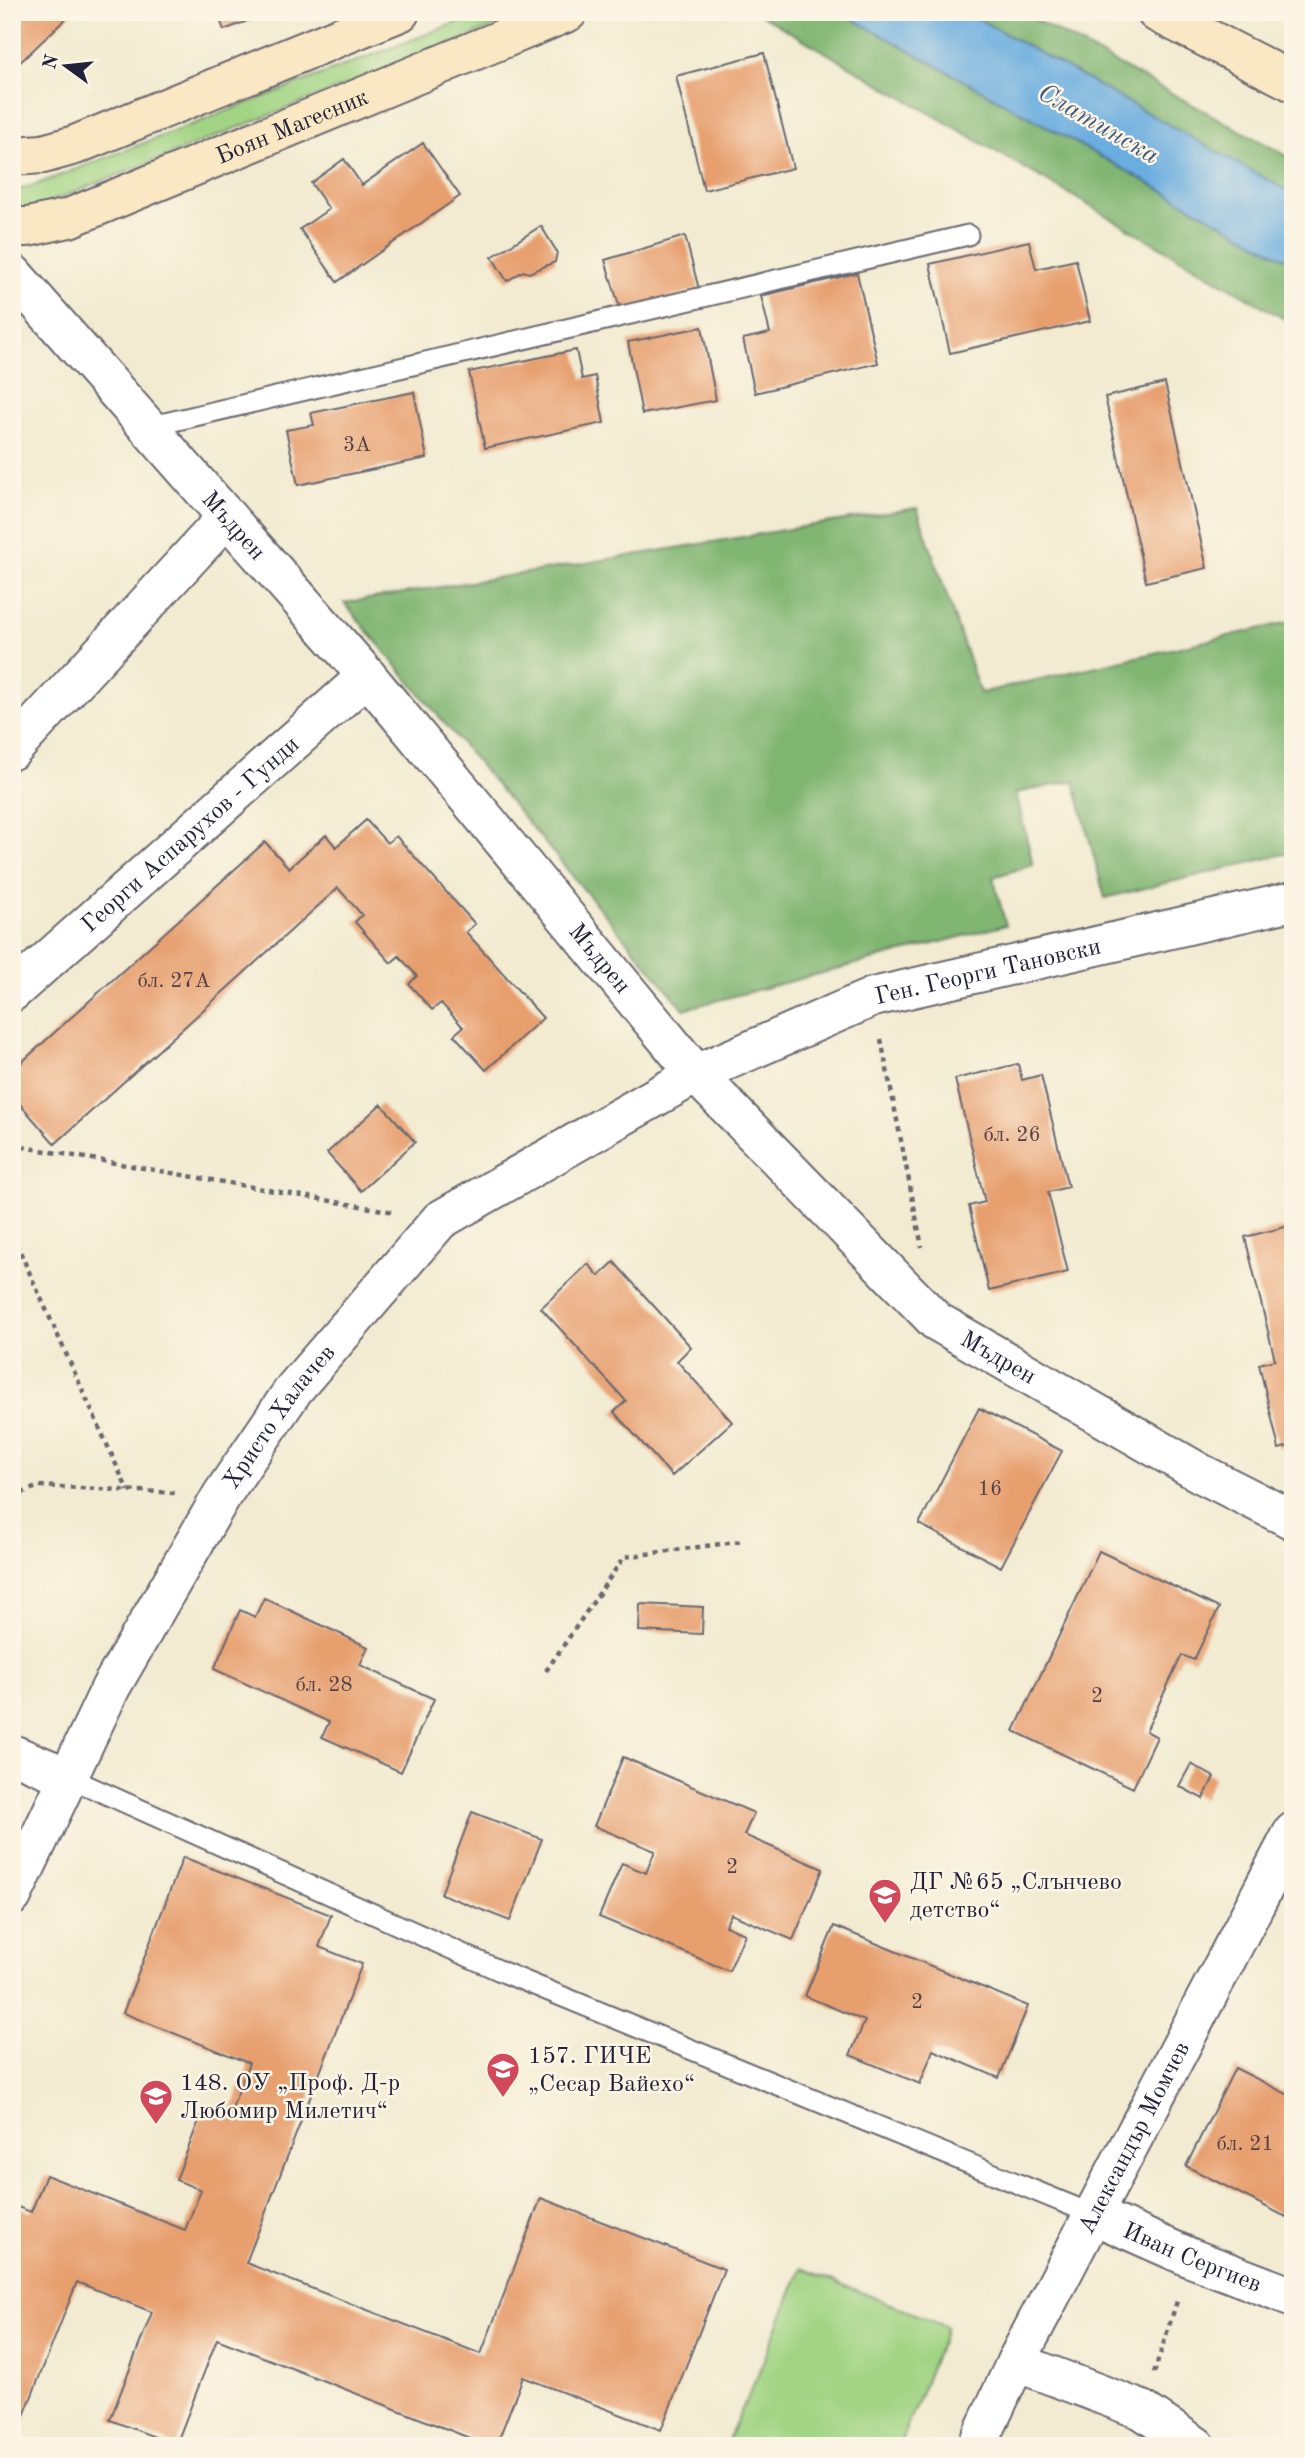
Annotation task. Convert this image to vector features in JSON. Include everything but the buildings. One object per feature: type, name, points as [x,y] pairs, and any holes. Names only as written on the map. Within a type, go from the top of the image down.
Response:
[{"type":"street","points":[[12,156],[43,154],[75,145],[400,12]]},
{"type":"street","name":"Боян Магесник","points":[[12,227],[28,227],[69,218],[568,12]]},
{"type":"street","points":[[1156,12],[1293,82]]},
{"type":"street","name":"Мъдрен","points":[[12,273],[367,676],[696,1074],[936,1321],[1200,1473],[1293,1520]]},
{"type":"street","points":[[12,750],[227,517]]},
{"type":"street","name":"Георги Аспарухов - Гунди","points":[[12,992],[367,676]]},
{"type":"street","name":"Ген. Георги Тановски","points":[[696,1074],[873,996],[1293,901]]},
{"type":"street","name":"Христо Халачев","points":[[12,1896],[111,1687],[222,1495],[294,1389],[440,1220],[696,1074]]},
{"type":"street","points":[[12,1754],[68,1777]]},
{"type":"street","name":"Александър Момчев","points":[[978,2446],[1016,2362],[1293,1832]]},
{"type":"street","name":"Иван Сергиев","points":[[1094,2215],[1191,2258],[1293,2297]]},
{"type":"street","points":[[1016,2362],[1142,2410],[1196,2446]]},
{"type":"lane","points":[[148,427],[968,235]]},
{"type":"lane","points":[[68,1777],[505,1973],[1094,2215]]},
{"type":"path","points":[[873,996],[923,1254]]},
{"type":"path","points":[[12,1145],[440,1220]]},
{"type":"path","points":[[12,1234],[128,1490]]},
{"type":"path","points":[[12,1497],[39,1486],[222,1495]]},
{"type":"path","points":[[545,1671],[624,1557],[743,1541]]},
{"type":"path","points":[[1142,2410],[1191,2258]]},
{"type":"green space","points":[[484,12],[531,12],[34,208],[12,212],[12,191],[35,185]]},
{"type":"green space","points":[[756,12],[840,12],[1293,263],[1293,324]]},
{"type":"green space","points":[[966,12],[1021,12],[1293,159],[1293,194]]},
{"type":"green space","points":[[917,508],[980,693],[1293,621],[1293,852],[1105,898],[1074,781],[1016,793],[1033,865],[993,877],[1006,925],[684,1009],[344,603]]},
{"type":"green space","points":[[801,2268],[947,2327],[899,2446],[725,2446],[757,2377]]},
{"type":"water","name":"Слатинска","points":[[840,12],[966,12],[1293,194],[1293,263]]},
{"type":"place","name":"ДГ №65 „Слънчево детство“","points":[[885,1925]]},
{"type":"place","name":"157. ГИЧЕ „Сесар Вайехо“","points":[[503,2099]]},
{"type":"place","name":"148. ОУ „Проф. Д-р Любомир Милетич“","points":[[156,2126]]}]
